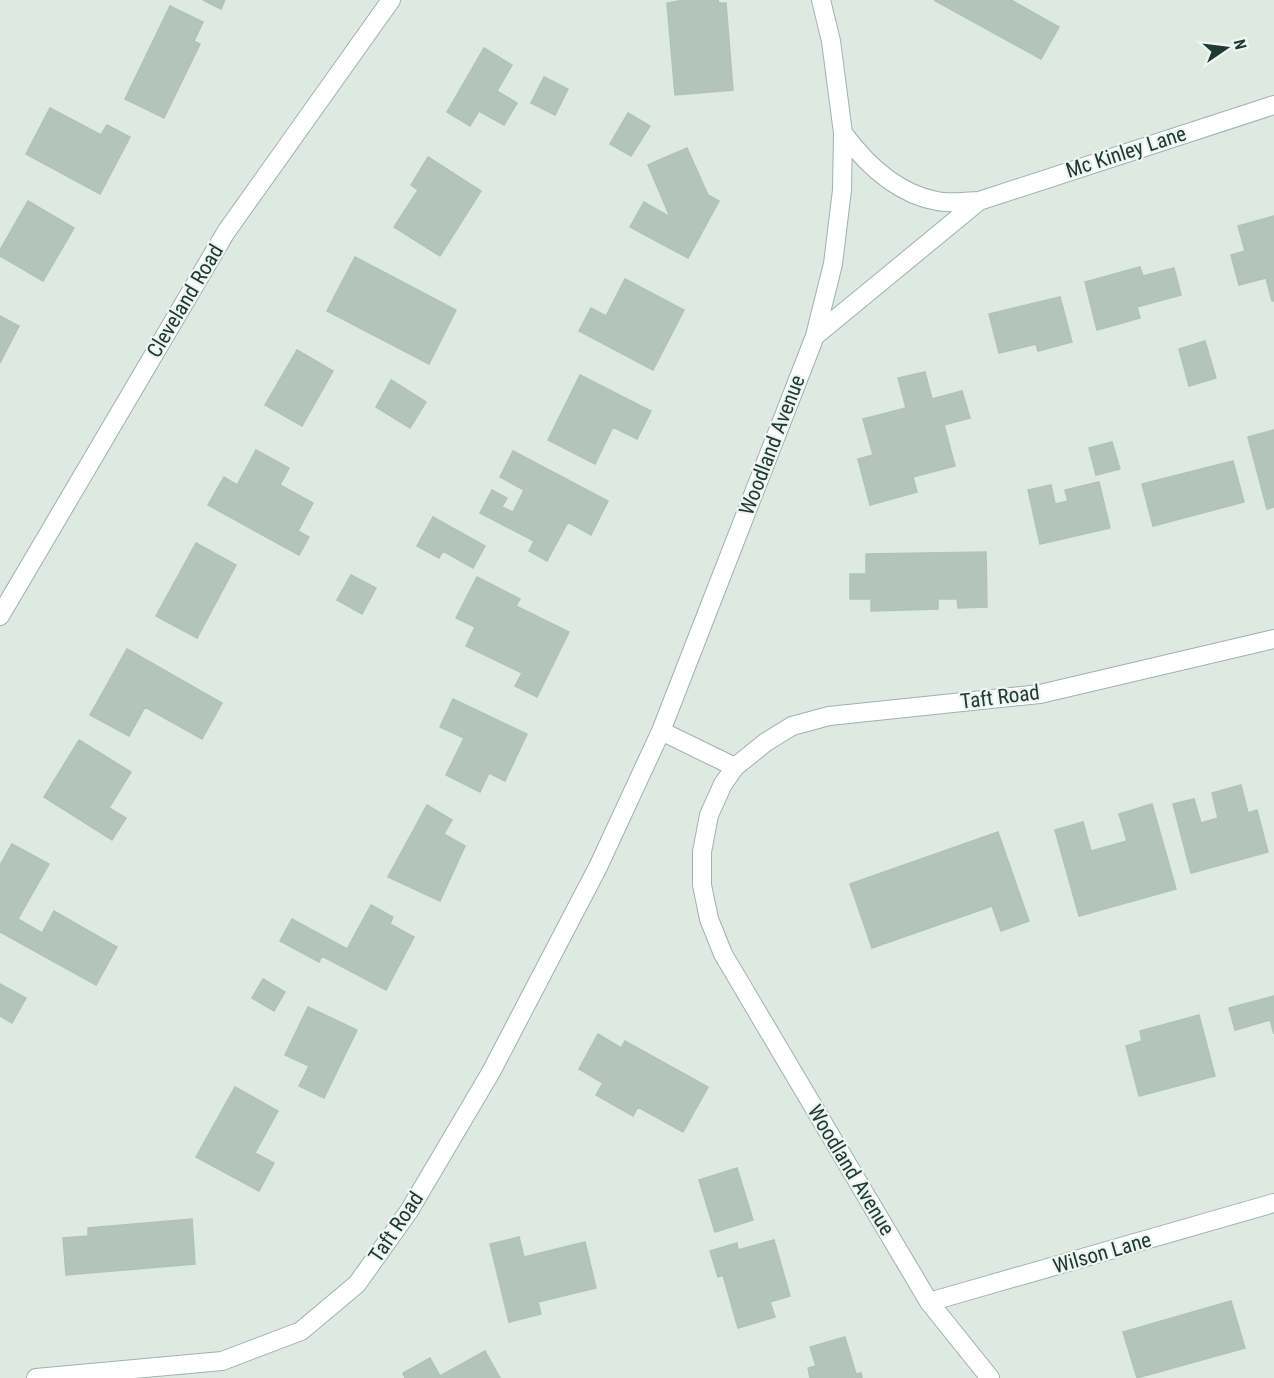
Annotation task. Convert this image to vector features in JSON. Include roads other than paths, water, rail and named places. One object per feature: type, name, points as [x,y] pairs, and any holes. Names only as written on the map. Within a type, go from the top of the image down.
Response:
[{"type":"street","name":"Cleveland Road","points":[[0,616],[226,232],[391,0]]},
{"type":"street","name":"Woodland Avenue","points":[[598,867],[661,731],[815,336],[833,264],[842,190],[843,133],[831,41],[821,0]]},
{"type":"street","name":"Mc Kinley Lane","points":[[843,133],[864,161],[898,186],[936,201],[979,201],[1274,105]]},
{"type":"street","name":"Mc Kinley Lane","points":[[815,336],[979,201]]},
{"type":"street","name":"Taft Road","points":[[723,954],[709,920],[702,885],[702,852],[709,815],[723,784],[735,767],[766,742],[792,726],[829,716],[1040,694],[1274,639]]},
{"type":"street","points":[[661,731],[735,767]]},
{"type":"street","name":"Taft Road","points":[[36,1378],[222,1361],[301,1331],[357,1284],[409,1212],[491,1072],[598,867]]},
{"type":"street","name":"Woodland Avenue","points":[[723,954],[929,1302],[990,1378]]},
{"type":"street","name":"Wilson Lane","points":[[929,1302],[1274,1203]]}]
